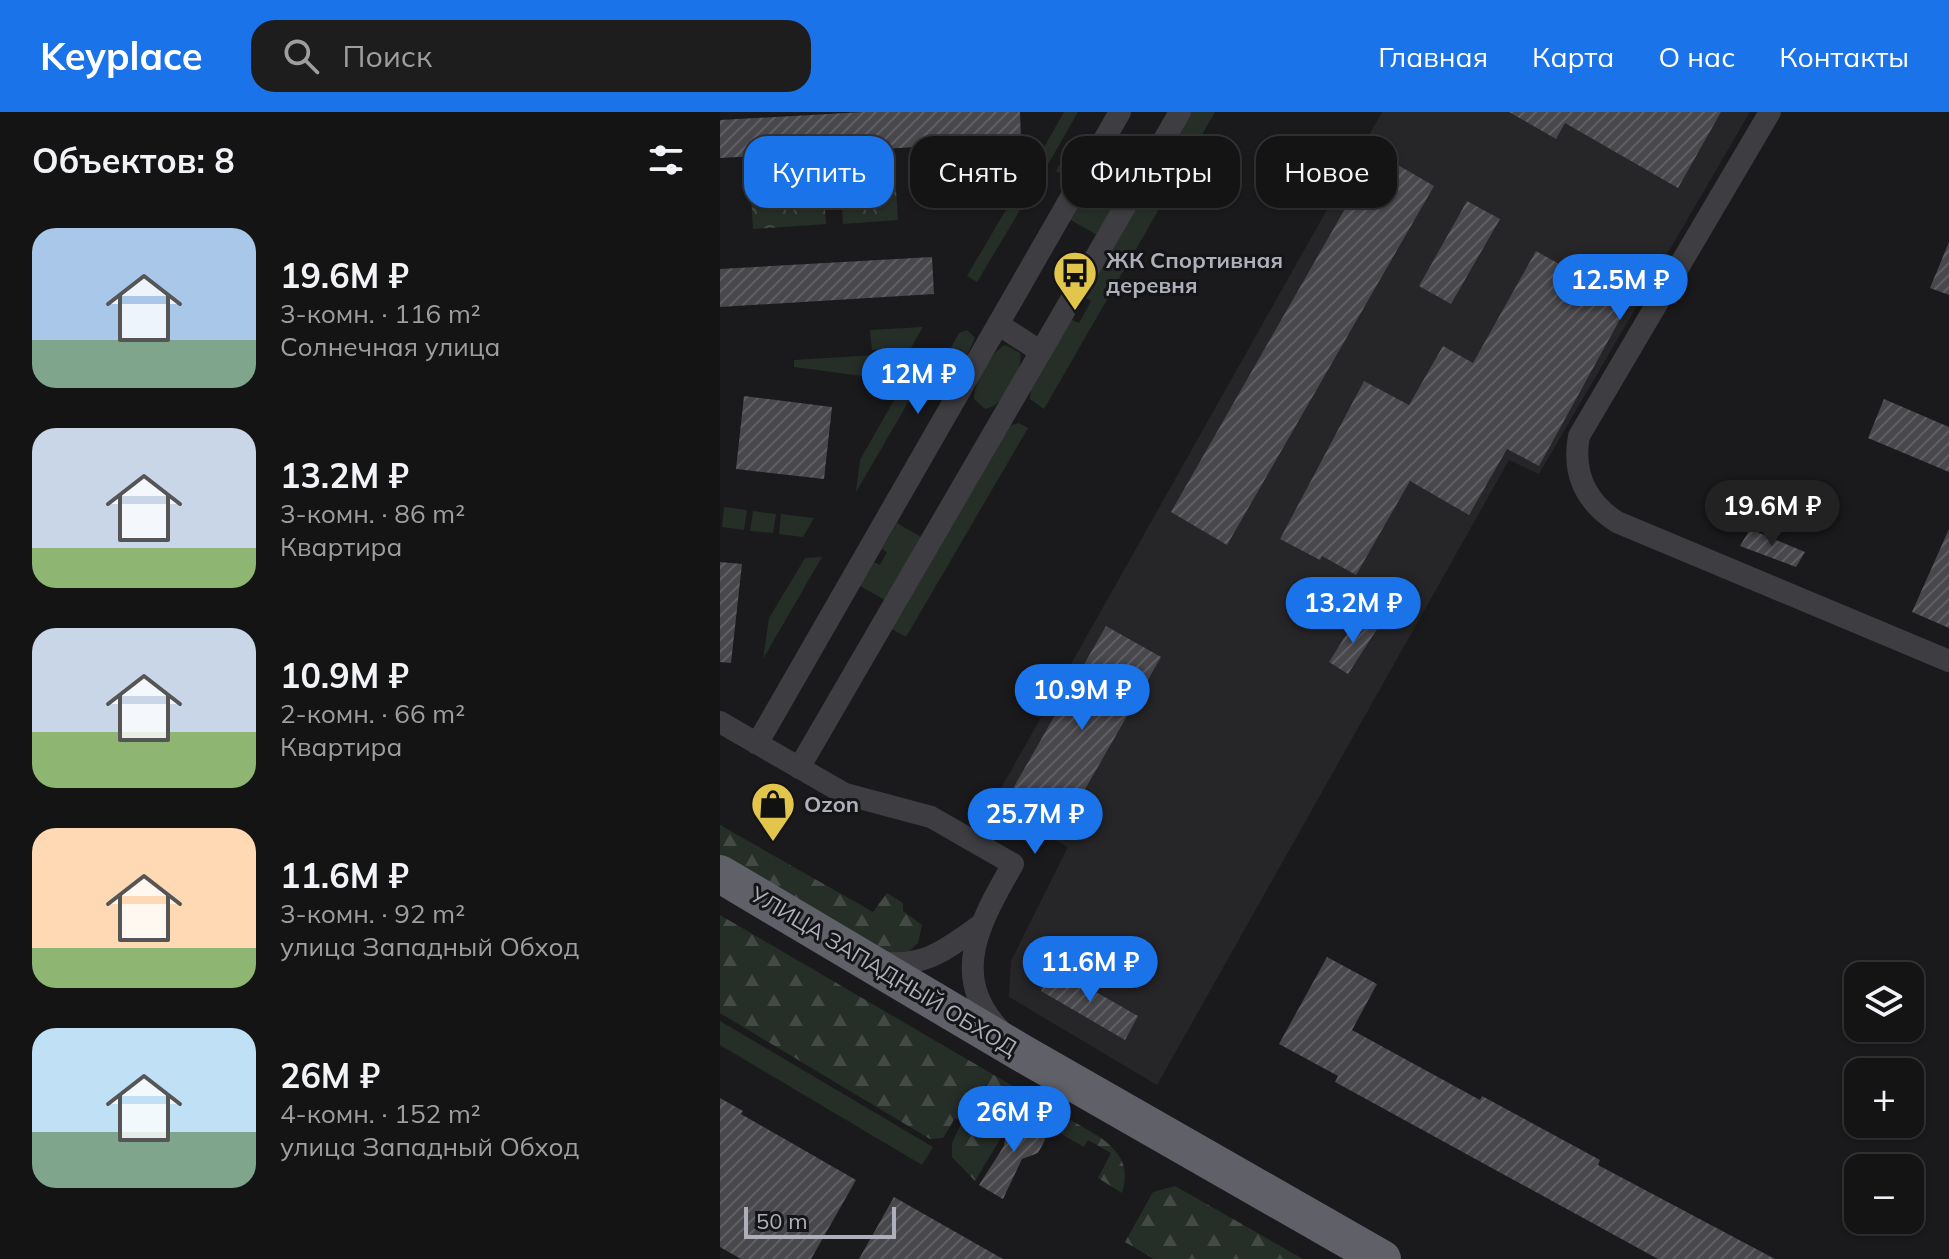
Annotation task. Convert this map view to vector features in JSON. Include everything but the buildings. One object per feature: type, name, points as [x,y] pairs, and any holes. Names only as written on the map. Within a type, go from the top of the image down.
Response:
[{"type":"highway","name":"УЛИЦА ЗАПАДНЫЙ ОБХОД","points":[[720,874],[1020,1052],[1382,1259]]},
{"type":"highway","name":"УЛИЦА ЗАПАДНЫЙ ОБХОД","points":[[720,894],[861,974],[1108,1127],[1341,1259]]},
{"type":"street","points":[[757,744],[1120,112]]},
{"type":"street","points":[[799,768],[1180,112]]},
{"type":"street","points":[[1770,112],[1579,436],[1575,456],[1579,477],[1599,511],[1617,522],[1949,661]]},
{"type":"street","points":[[998,324],[1041,352]]},
{"type":"street","points":[[720,722],[845,794],[931,817],[1013,864],[979,926],[973,957],[975,988],[989,1019],[1020,1052]]},
{"type":"street","points":[[869,960],[900,965],[935,957],[979,926]]},
{"type":"shaded area","points":[[1382,112],[1750,112],[1539,474],[1509,460],[1157,1085],[1009,997],[1011,961],[1068,847],[991,806],[1328,208],[1397,208],[1397,136],[1368,136]]},
{"type":"green space","points":[[1064,112],[1078,112],[1046,166],[1046,144]]},
{"type":"green space","points":[[1190,112],[1215,112],[1201,136],[1176,136]]},
{"type":"green space","points":[[1062,161],[1062,174],[1056,171]]},
{"type":"green space","points":[[894,188],[898,220],[843,224],[842,208],[894,208]]},
{"type":"green space","points":[[752,208],[825,208],[826,224],[753,229]]},
{"type":"green space","points":[[1007,208],[1021,208],[977,282],[967,276]]},
{"type":"green space","points":[[1075,208],[1112,208],[1097,235],[1069,219]]},
{"type":"green space","points":[[1135,208],[1160,208],[1044,409],[1030,399],[1031,389],[1070,319],[1079,323],[1091,301],[1084,297]]},
{"type":"green space","points":[[923,327],[911,348],[872,350],[870,330]]},
{"type":"green space","points":[[967,330],[975,338],[966,358],[959,354],[952,367],[943,362],[959,333]]},
{"type":"green space","points":[[1005,345],[1020,353],[1019,368],[1005,395],[985,409],[974,399],[977,385],[989,361]]},
{"type":"green space","points":[[908,353],[893,380],[794,367],[794,360]]},
{"type":"green space","points":[[919,356],[931,363],[856,492],[860,460]]},
{"type":"green space","points":[[1019,423],[1028,428],[906,637],[888,627],[1004,428]]},
{"type":"green space","points":[[724,507],[747,510],[744,530],[722,527]]},
{"type":"green space","points":[[753,511],[776,514],[773,533],[750,531]]},
{"type":"green space","points":[[781,514],[814,518],[803,537],[779,534]]},
{"type":"green space","points":[[897,523],[921,537],[885,600],[860,586],[874,562],[880,565],[887,552],[882,549]]},
{"type":"green space","points":[[822,557],[763,659],[769,618],[805,558]]},
{"type":"green space","points":[[720,825],[873,912],[887,893],[903,903],[903,911],[922,925],[918,943],[906,954],[870,951],[720,864]]},
{"type":"green space","points":[[720,915],[1100,1137],[1122,1161],[1125,1176],[1122,1193],[1098,1178],[1111,1153],[1088,1140],[1084,1147],[1018,1109],[975,1181],[952,1157],[952,1143],[962,1122],[955,1118],[943,1138],[930,1139],[720,1013]]},
{"type":"green space","points":[[720,1021],[933,1147],[922,1165],[720,1045]]},
{"type":"green space","points":[[1175,1186],[1303,1259],[1154,1259],[1125,1242],[1153,1192]]},
{"type":"place","name":"ЖК Спортивная деревня","points":[[1075,312]]},
{"type":"place","name":"Ozon","points":[[773,843]]}]
